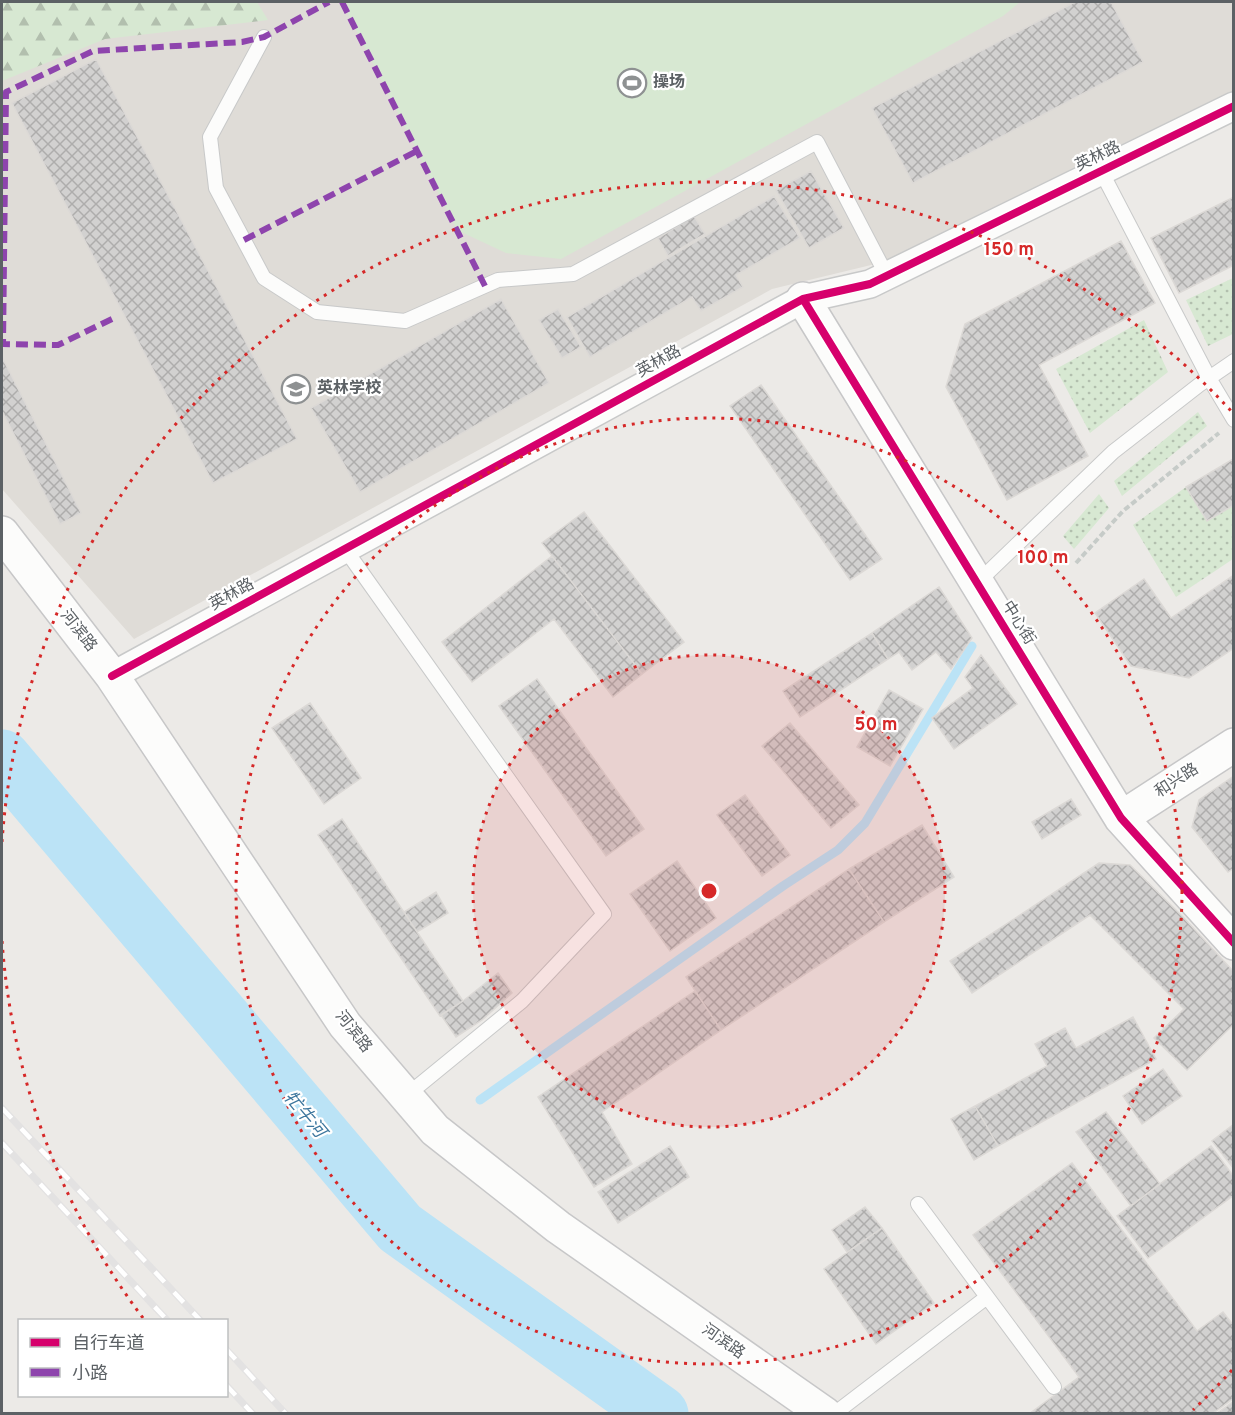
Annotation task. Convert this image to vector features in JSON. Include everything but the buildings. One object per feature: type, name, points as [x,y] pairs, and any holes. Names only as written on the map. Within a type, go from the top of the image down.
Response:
[{"type":"main road","name":"中心街","points":[[803,299],[1122,818],[1233,943]]},
{"type":"main road","name":"河滨路","points":[[2,532],[112,676],[345,1024],[435,1130],[558,1227],[825,1413]]},
{"type":"main road","name":"和兴路","points":[[1122,818],[1233,745]]},
{"type":"street","name":"英林路","points":[[112,676],[803,299],[870,284],[1233,106]]},
{"type":"lane","points":[[264,37],[210,136],[216,188],[264,278],[317,312],[405,321],[498,280],[573,274],[817,142],[887,276]]},
{"type":"lane","points":[[1101,171],[1209,378],[1229,425]]},
{"type":"lane","points":[[977,583],[1113,452],[1233,361]]},
{"type":"lane","points":[[345,549],[604,914],[522,1001],[406,1096]]},
{"type":"lane","points":[[918,1204],[1054,1387]]},
{"type":"lane","points":[[834,1413],[987,1297]]},
{"type":"path","points":[[1076,563],[1123,511],[1229,425]]},
{"type":"shaded area","name":"英林学校","points":[[2,2],[1233,2],[1233,96],[900,258],[772,289],[134,639],[2,489]]},
{"type":"green space","points":[[2,2],[257,2],[268,20],[105,39],[2,81]]},
{"type":"green space","name":"操场","points":[[342,2],[1020,2],[1003,16],[561,259],[506,253],[457,230]]},
{"type":"green space","points":[[1233,278],[1233,334],[1208,346],[1186,300]]},
{"type":"green space","points":[[1144,320],[1168,372],[1090,433],[1056,369]]},
{"type":"green space","points":[[1198,412],[1207,426],[1122,496],[1114,481]]},
{"type":"green space","points":[[1186,487],[1207,521],[1233,505],[1233,559],[1176,597],[1133,525]]},
{"type":"green space","points":[[1099,494],[1109,508],[1074,549],[1063,536]]},
{"type":"waterway","points":[[480,1100],[783,886],[838,850],[865,823],[972,646]]},
{"type":"waterway","name":"牤牛河","points":[[2,758],[400,1228],[660,1414]]},
{"type":"railway","points":[[2,1108],[199,1319]]},
{"type":"railway","points":[[2,1143],[166,1319]]},
{"type":"railway","points":[[228,1351],[286,1414]]},
{"type":"railway","points":[[228,1387],[253,1414]]},
{"type":"marked path","points":[[112,319],[58,345],[3,344],[6,92],[93,51],[242,42],[264,37],[329,2]]},
{"type":"marked path","points":[[342,2],[485,286]]},
{"type":"marked path","points":[[244,240],[417,151]]},
{"type":"cycle path","points":[[112,676],[803,299],[870,284],[1234,106]]},
{"type":"cycle path","points":[[803,299],[1121,818],[1234,943]]},
{"type":"place","name":"操场","points":[[632,83]]},
{"type":"place","name":"英林学校","points":[[296,389]]}]
